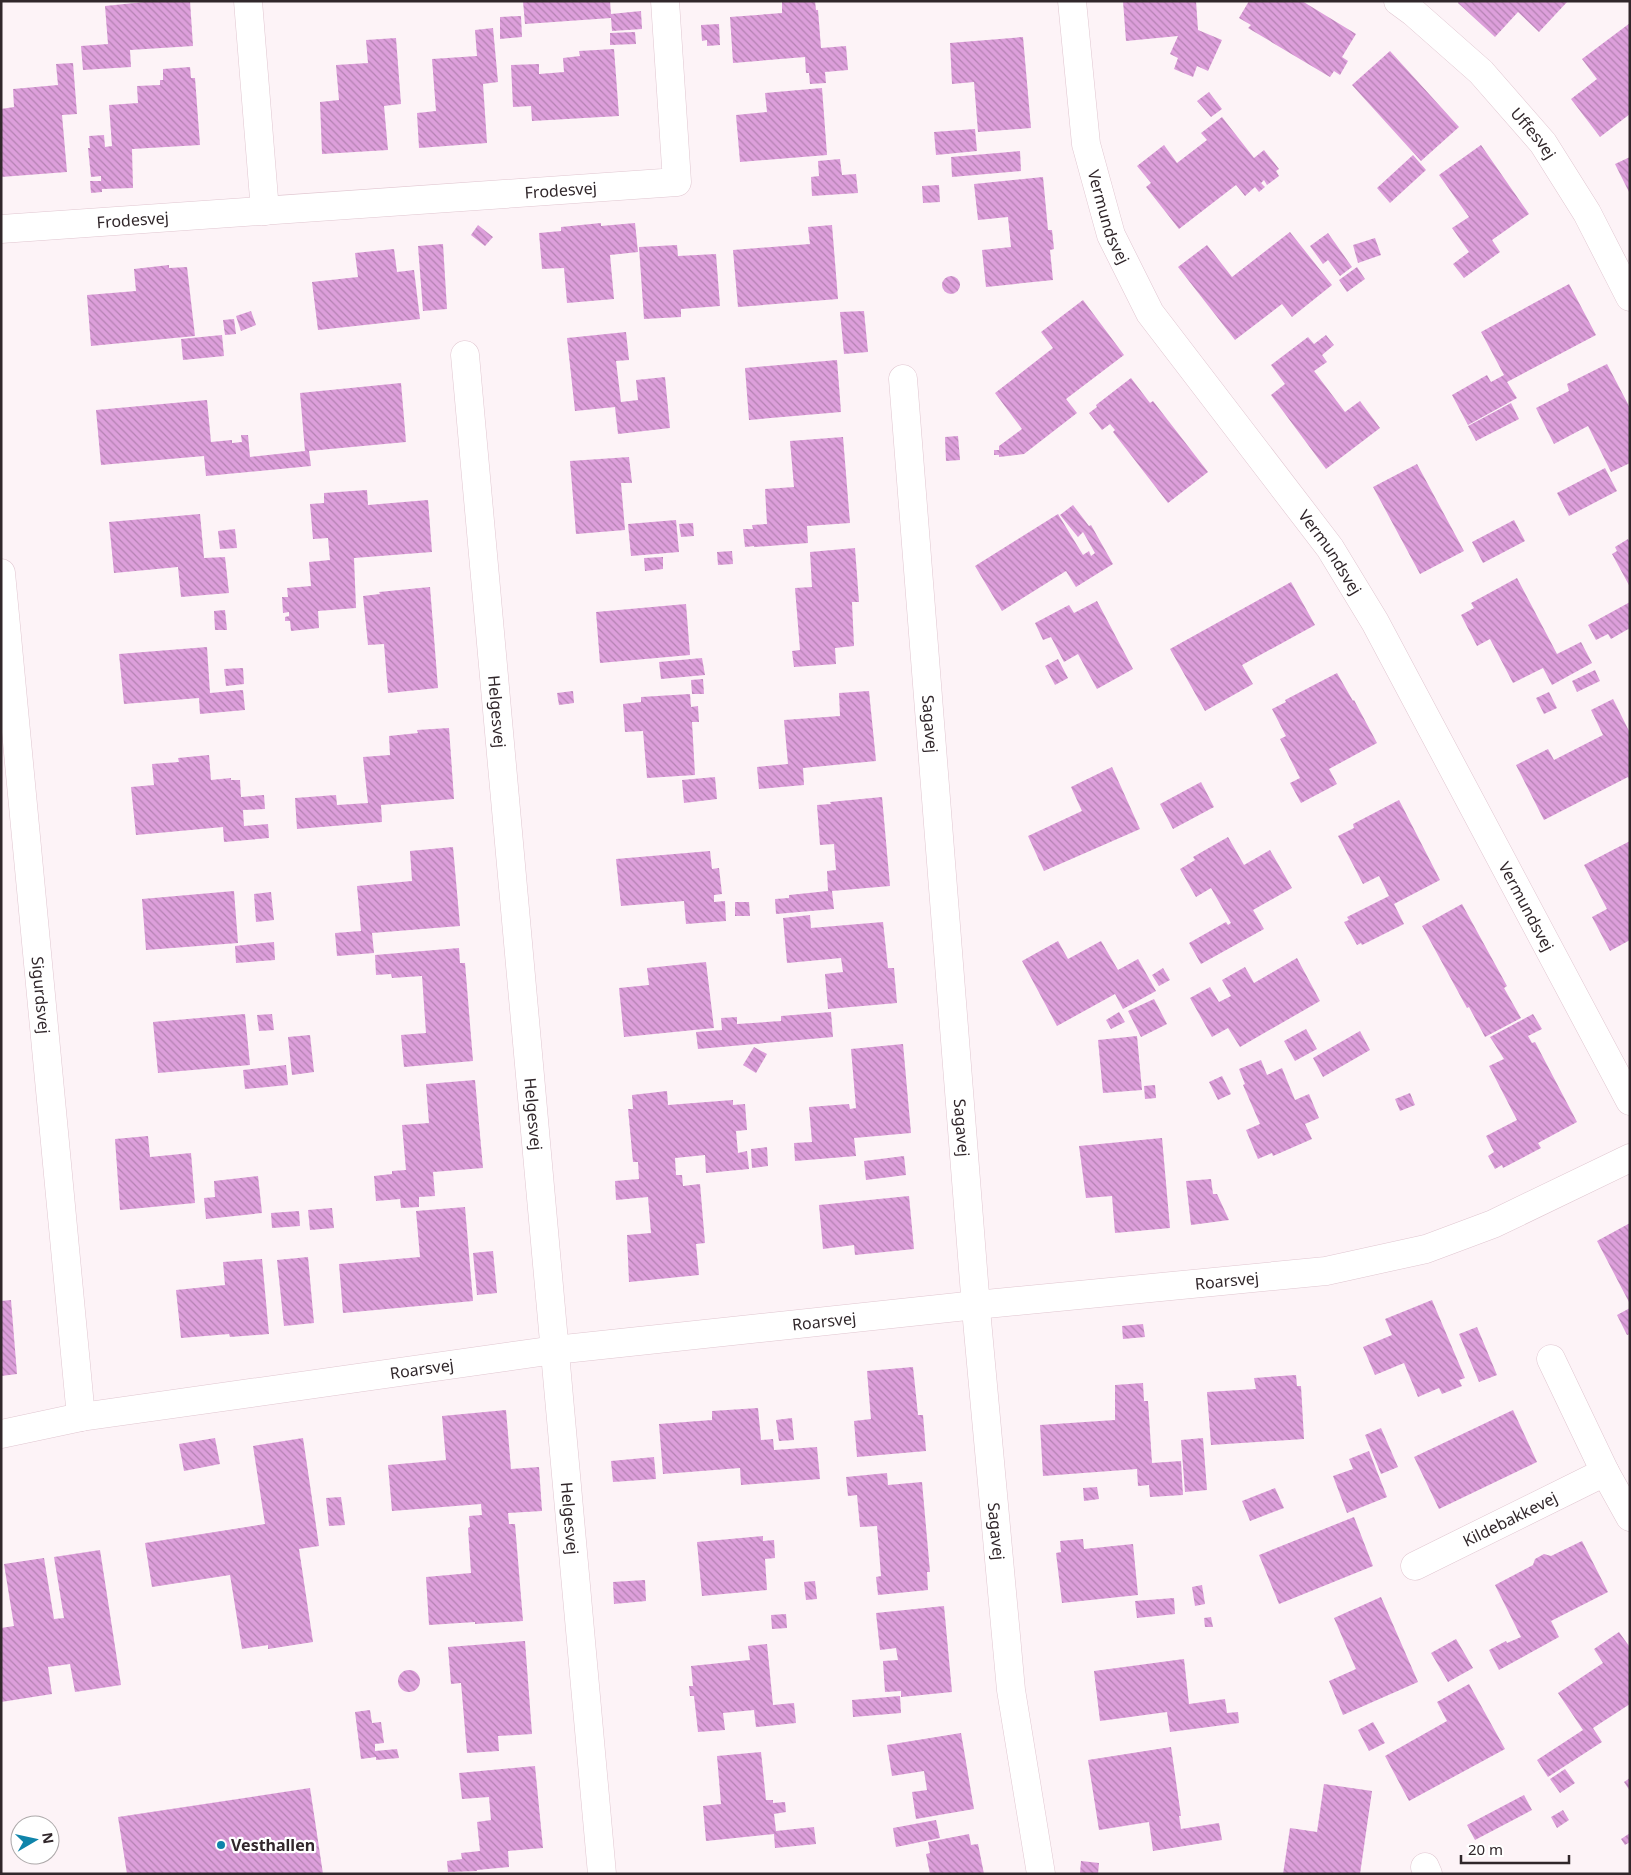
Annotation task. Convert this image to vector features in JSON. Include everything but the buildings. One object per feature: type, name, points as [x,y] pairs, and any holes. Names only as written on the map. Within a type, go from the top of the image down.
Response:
[{"type":"street","points":[[248,1],[265,211]]},
{"type":"street","name":"Frodesvej","points":[[1,230],[677,182],[665,1]]},
{"type":"street","name":"Vermundsvej","points":[[1072,1],[1086,144],[1110,235],[1150,313],[1330,548],[1375,622],[1630,1101]]},
{"type":"street","name":"Uffesvej","points":[[1398,1],[1414,12],[1481,72],[1543,142],[1588,213],[1630,297]]},
{"type":"street","name":"Helgesvej","points":[[465,355],[602,1874]]},
{"type":"street","name":"Sagavej","points":[[903,379],[976,1305],[1010,1690],[1041,1874]]},
{"type":"street","name":"Sigurdsvej","points":[[1,573],[81,1417]]},
{"type":"street","name":"Roarsvej","points":[[1,1434],[81,1417],[555,1350],[976,1305],[1326,1271],[1426,1248],[1484,1228],[1630,1158]]},
{"type":"street","points":[[1552,1359],[1605,1472],[1630,1517]]},
{"type":"street","name":"Kildebakkevej","points":[[1415,1566],[1605,1472]]},
{"type":"place","name":"Vesthallen","points":[[221,1845]]}]
